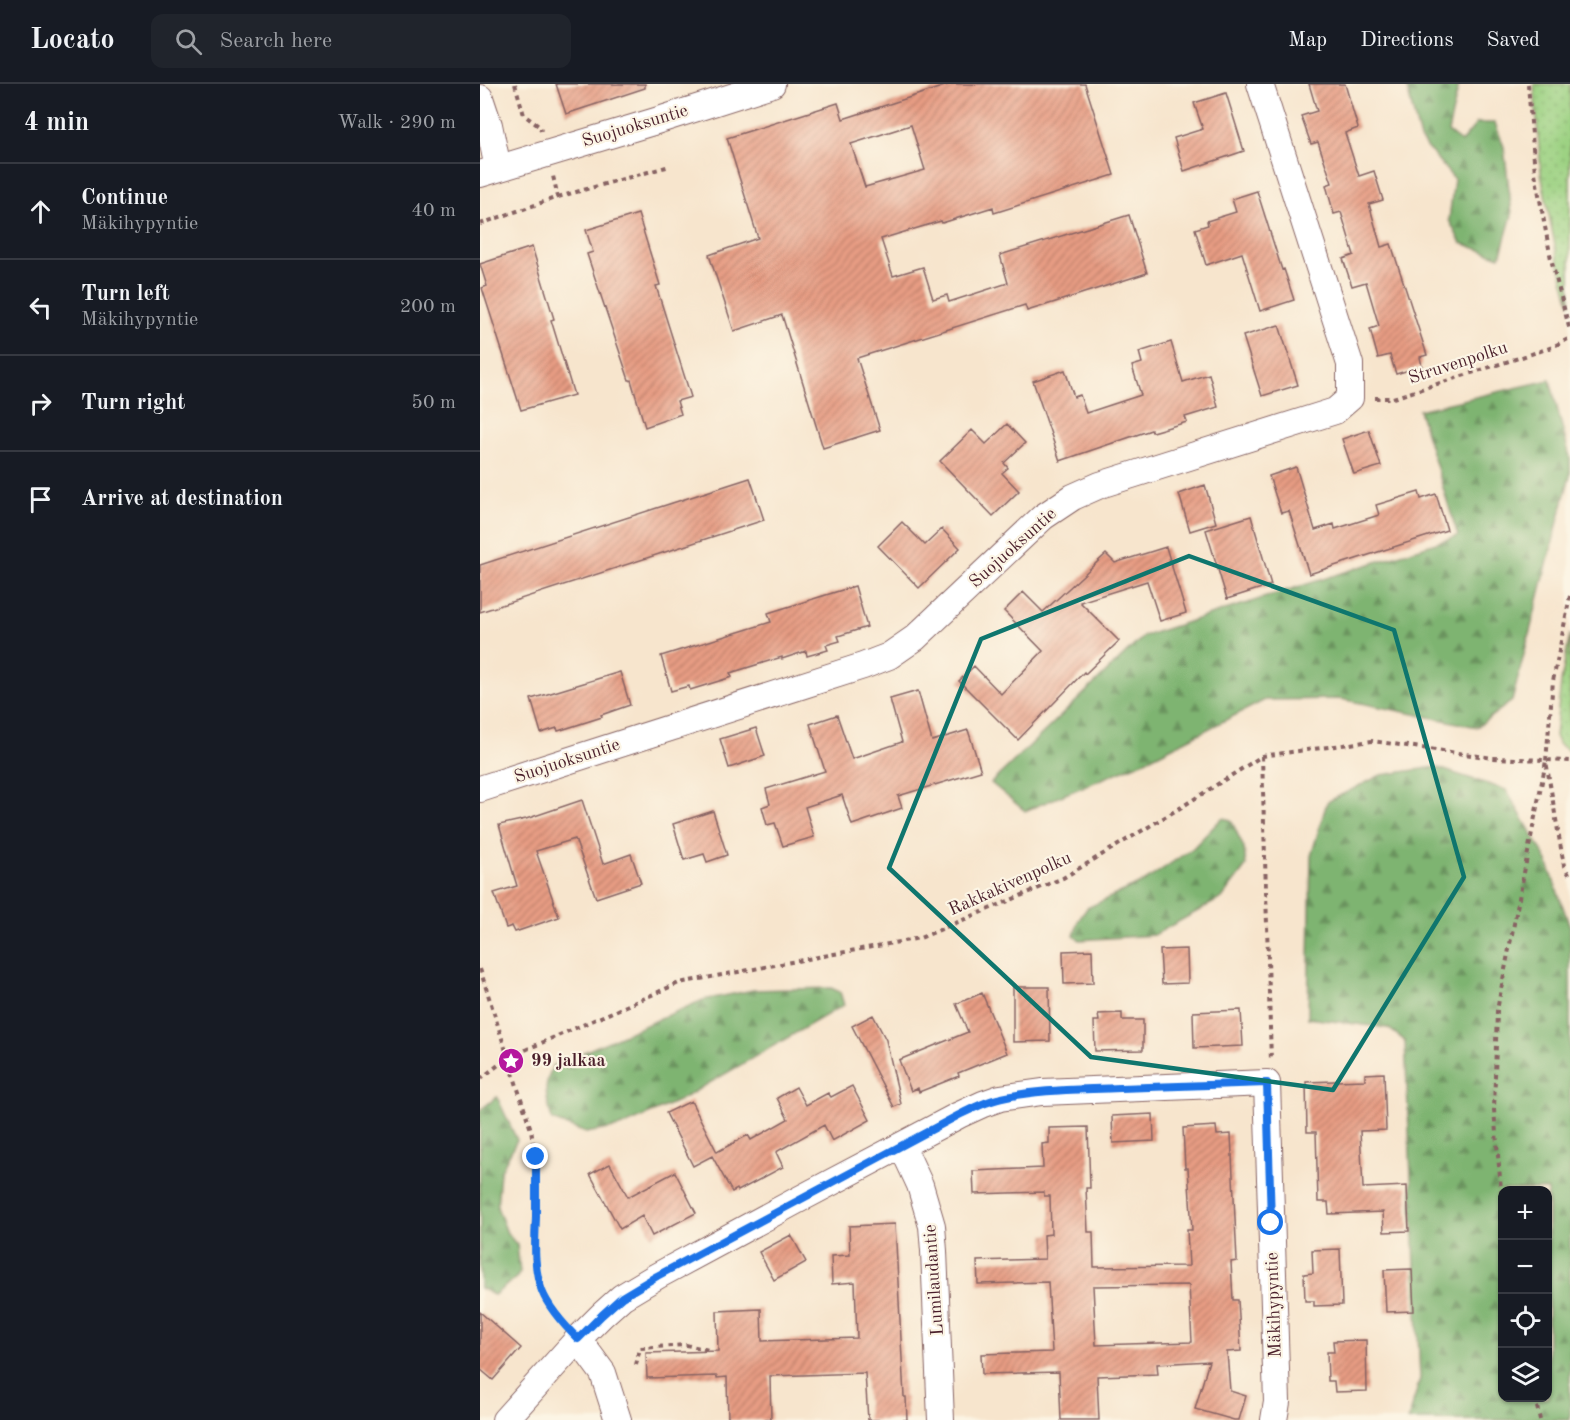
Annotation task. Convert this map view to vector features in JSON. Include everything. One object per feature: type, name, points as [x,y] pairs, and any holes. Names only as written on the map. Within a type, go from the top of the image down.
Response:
[{"type":"street","name":"Suojuoksuntie","points":[[489,171],[772,84]]},
{"type":"street","points":[[1260,84],[1350,364],[1350,398]]},
{"type":"street","points":[[480,98],[489,125],[489,171]]},
{"type":"street","name":"Suojuoksuntie","points":[[480,789],[889,656],[915,638],[1043,517],[1072,496],[1100,485],[1335,411],[1350,398]]},
{"type":"street","points":[[505,1420],[578,1339],[622,1297],[787,1206],[983,1104],[1000,1098],[1042,1092],[1267,1083]]},
{"type":"street","name":"Mäkihypyntie","points":[[1267,1083],[1277,1402],[1274,1420]]},
{"type":"street","name":"Lumilaudantie","points":[[902,1146],[920,1185],[932,1226],[941,1420]]},
{"type":"street","points":[[578,1339],[607,1381],[618,1420]]},
{"type":"path","points":[[1528,84],[1535,173],[1551,260],[1570,331]]},
{"type":"path","points":[[558,197],[670,166]]},
{"type":"path","name":"Struvenpolku","points":[[1350,398],[1393,398],[1551,348],[1570,338]]},
{"type":"path","points":[[1501,1186],[1494,1110],[1497,1010],[1546,761],[1553,681],[1570,596]]},
{"type":"path","name":"Rakkakivenpolku","points":[[480,1079],[509,1057],[679,983],[920,938],[1063,879],[1262,756],[1372,741],[1493,758],[1570,761]]},
{"type":"path","points":[[1262,756],[1271,1062],[1267,1083]]},
{"type":"path","points":[[1546,761],[1564,866],[1570,876]]},
{"type":"path","points":[[480,969],[531,1130],[536,1157],[535,1242],[539,1279],[547,1300],[578,1339]]},
{"type":"path","points":[[636,1365],[640,1348],[686,1345],[709,1350]]},
{"type":"path","points":[[1536,1402],[1540,1420]]},
{"type":"highlighted area","points":[[1189,556],[1394,630],[1464,877],[1333,1090],[1091,1057],[889,868],[981,639]]},
{"type":"green space","points":[[1406,84],[1459,84],[1448,132],[1461,142],[1477,123],[1495,123],[1504,147],[1512,215],[1500,257],[1461,243],[1449,220],[1454,179],[1420,139]]},
{"type":"green space","points":[[1534,84],[1570,84],[1570,304],[1558,261],[1541,173]]},
{"type":"green space","points":[[1550,380],[1570,458],[1570,475],[1512,701],[1477,727],[1341,699],[1265,700],[1145,761],[1025,811],[991,783],[1144,636],[1458,536],[1419,410]]},
{"type":"green space","points":[[1570,634],[1570,752],[1558,743],[1555,736],[1561,682]]},
{"type":"green space","points":[[1435,767],[1506,790],[1545,856],[1570,927],[1570,1420],[1408,1420],[1420,1379],[1405,1041],[1388,1028],[1308,1018],[1311,856],[1327,802],[1381,775]]},
{"type":"green space","points":[[1222,818],[1231,820],[1244,848],[1246,866],[1222,898],[1154,935],[1080,940],[1074,936],[1078,921],[1087,908],[1145,881],[1193,848]]},
{"type":"green space","points":[[831,988],[840,992],[844,1005],[680,1100],[620,1127],[586,1133],[552,1120],[546,1086],[554,1065],[703,1000],[753,990]]},
{"type":"green space","points":[[497,1097],[517,1140],[500,1172],[497,1207],[507,1233],[517,1245],[520,1272],[494,1295],[480,1288],[480,1110]]},
{"type":"building","points":[[556,84],[645,84],[645,88],[566,114]]},
{"type":"building","points":[[951,84],[1085,84],[1114,175],[994,213],[993,207],[881,239],[893,276],[923,267],[933,299],[947,295],[949,302],[1008,283],[1000,255],[1129,215],[1147,273],[1027,311],[1025,305],[857,358],[880,430],[823,448],[782,315],[734,331],[709,255],[758,238],[727,138],[838,103],[843,119]],"holes":[[[911,125],[925,170],[865,187],[851,144]]]},
{"type":"building","points":[[1309,84],[1345,84],[1358,128],[1345,133],[1359,176],[1374,171],[1383,200],[1369,204],[1381,247],[1391,244],[1427,355],[1420,357],[1422,366],[1396,374],[1390,355],[1378,358],[1370,329],[1379,326],[1366,282],[1352,286],[1343,259],[1354,255],[1341,212],[1334,214],[1326,185],[1332,183],[1318,142],[1311,144],[1301,116],[1317,111]]},
{"type":"building","points":[[1226,93],[1244,151],[1184,171],[1174,138],[1203,129],[1194,103]]},
{"type":"building","points":[[1257,191],[1294,300],[1260,311],[1242,253],[1206,265],[1195,229],[1208,225],[1207,221],[1236,212],[1232,199]]},
{"type":"building","points":[[638,214],[660,285],[656,286],[691,397],[677,401],[681,414],[645,427],[587,254],[593,252],[586,230]]},
{"type":"building","points":[[532,247],[574,395],[521,410],[482,288],[487,286],[480,264]]},
{"type":"building","points":[[1279,325],[1298,385],[1262,396],[1243,336]]},
{"type":"building","points":[[1171,342],[1183,382],[1209,374],[1218,407],[1185,417],[1187,422],[1152,432],[1151,430],[1060,461],[1033,381],[1065,370],[1074,397],[1080,395],[1086,413],[1141,395],[1132,366],[1142,363],[1139,352]]},
{"type":"building","points":[[1007,424],[1025,443],[1004,463],[1008,468],[1002,473],[1019,491],[993,516],[940,461],[972,430],[986,444]]},
{"type":"building","points":[[1369,430],[1381,466],[1354,474],[1342,439]]},
{"type":"building","points":[[1296,467],[1315,530],[1334,524],[1335,529],[1379,515],[1376,505],[1419,492],[1421,499],[1436,494],[1447,530],[1309,574],[1289,511],[1281,513],[1269,476]]},
{"type":"building","points":[[750,478],[764,520],[480,612],[480,565]]},
{"type":"building","points":[[1205,485],[1216,523],[1190,531],[1179,494]]},
{"type":"building","points":[[1251,516],[1271,585],[1227,599],[1206,530]]},
{"type":"building","points":[[902,522],[925,545],[942,529],[960,548],[919,588],[878,546]]},
{"type":"building","points":[[1166,547],[1186,613],[1160,621],[1147,581],[1080,602],[1119,641],[1085,674],[1084,672],[1018,740],[959,681],[974,666],[1001,694],[1043,651],[1004,611],[1023,592],[1043,612],[1106,554],[1115,563]]},
{"type":"building","points":[[855,586],[867,627],[838,636],[840,641],[826,645],[828,650],[807,656],[806,651],[782,659],[782,657],[730,673],[732,677],[690,690],[689,686],[671,691],[661,656],[771,622],[768,613]]},
{"type":"building","points":[[620,672],[630,705],[558,731],[557,728],[541,733],[531,699]]},
{"type":"building","points":[[918,691],[932,741],[968,730],[981,771],[898,796],[902,808],[852,825],[842,795],[805,807],[814,837],[783,846],[775,823],[767,825],[762,807],[770,804],[766,789],[825,771],[810,724],[837,715],[852,759],[902,742],[890,699]]},
{"type":"building","points":[[756,728],[765,756],[729,768],[720,739]]},
{"type":"building","points":[[582,800],[603,864],[631,854],[641,883],[596,898],[575,839],[536,851],[559,917],[515,932],[512,926],[506,928],[494,893],[517,886],[499,825],[526,819]]},
{"type":"building","points":[[713,811],[727,855],[707,862],[704,854],[684,860],[673,824]]},
{"type":"building","points":[[1187,949],[1188,983],[1162,984],[1160,950]]},
{"type":"building","points":[[1092,950],[1093,983],[1064,984],[1063,951]]},
{"type":"building","points":[[1013,987],[1049,987],[1050,1041],[1013,1042]]},
{"type":"building","points":[[982,993],[1007,1053],[919,1092],[918,1088],[911,1091],[899,1060],[968,1032],[956,1004]]},
{"type":"building","points":[[1241,1010],[1243,1046],[1194,1048],[1193,1012]]},
{"type":"building","points":[[1122,1013],[1122,1020],[1143,1020],[1143,1050],[1095,1051],[1094,1021],[1099,1021],[1098,1014]]},
{"type":"building","points":[[873,1015],[886,1040],[901,1104],[894,1107],[852,1026]]},
{"type":"building","points":[[1384,1073],[1386,1130],[1360,1131],[1363,1188],[1407,1186],[1409,1231],[1384,1232],[1383,1212],[1329,1214],[1328,1202],[1318,1202],[1316,1132],[1307,1132],[1306,1082],[1365,1080],[1365,1074]]},
{"type":"building","points":[[852,1086],[870,1120],[832,1141],[824,1125],[776,1152],[783,1167],[732,1192],[712,1156],[693,1166],[666,1113],[691,1101],[717,1152],[748,1135],[751,1140],[788,1119],[777,1098],[796,1087],[806,1105],[828,1093],[831,1097]]},
{"type":"building","points":[[1153,1114],[1154,1141],[1113,1143],[1112,1116]]},
{"type":"building","points":[[1216,1126],[1217,1135],[1231,1134],[1237,1261],[1231,1262],[1233,1300],[1238,1300],[1241,1351],[1227,1352],[1230,1391],[1246,1396],[1239,1420],[1195,1409],[1209,1361],[1157,1364],[1158,1374],[1097,1376],[1099,1420],[1061,1420],[1059,1372],[982,1374],[981,1354],[1052,1352],[1048,1282],[978,1284],[977,1261],[1045,1259],[1044,1235],[1051,1234],[1050,1196],[1044,1196],[1044,1192],[974,1194],[973,1171],[1043,1168],[1042,1144],[1049,1143],[1049,1128],[1088,1127],[1090,1188],[1086,1188],[1088,1232],[1093,1232],[1094,1267],[1189,1266],[1187,1230],[1192,1230],[1183,1128]],"holes":[[[1189,1285],[1192,1342],[1096,1345],[1093,1286]]]},
{"type":"building","points":[[610,1164],[628,1197],[675,1172],[696,1213],[652,1236],[642,1216],[620,1229],[590,1174]]},
{"type":"building","points":[[895,1224],[907,1420],[868,1420],[865,1373],[770,1376],[771,1420],[728,1420],[727,1377],[647,1378],[646,1353],[718,1351],[717,1311],[761,1309],[762,1341],[857,1338],[855,1282],[832,1284],[831,1256],[850,1255],[849,1226]]},
{"type":"building","points":[[791,1235],[806,1262],[774,1280],[759,1252]]},
{"type":"building","points":[[1340,1249],[1342,1305],[1314,1306],[1314,1301],[1305,1301],[1304,1274],[1313,1273],[1312,1250]]},
{"type":"building","points":[[1412,1269],[1414,1311],[1386,1312],[1384,1270]]},
{"type":"building","points":[[480,1312],[521,1348],[493,1380],[480,1369]]},
{"type":"building","points":[[1366,1340],[1367,1391],[1335,1392],[1334,1381],[1328,1381],[1327,1352],[1334,1352],[1333,1341]]},
{"type":"place","name":"99 jalkaa","points":[[511,1061]]},
{"type":"route","points":[[536,1157],[535,1242],[539,1279],[547,1300],[578,1339],[622,1297],[657,1276],[959,1115],[1000,1098],[1016,1095],[1080,1090],[1267,1083],[1271,1223]]}]
